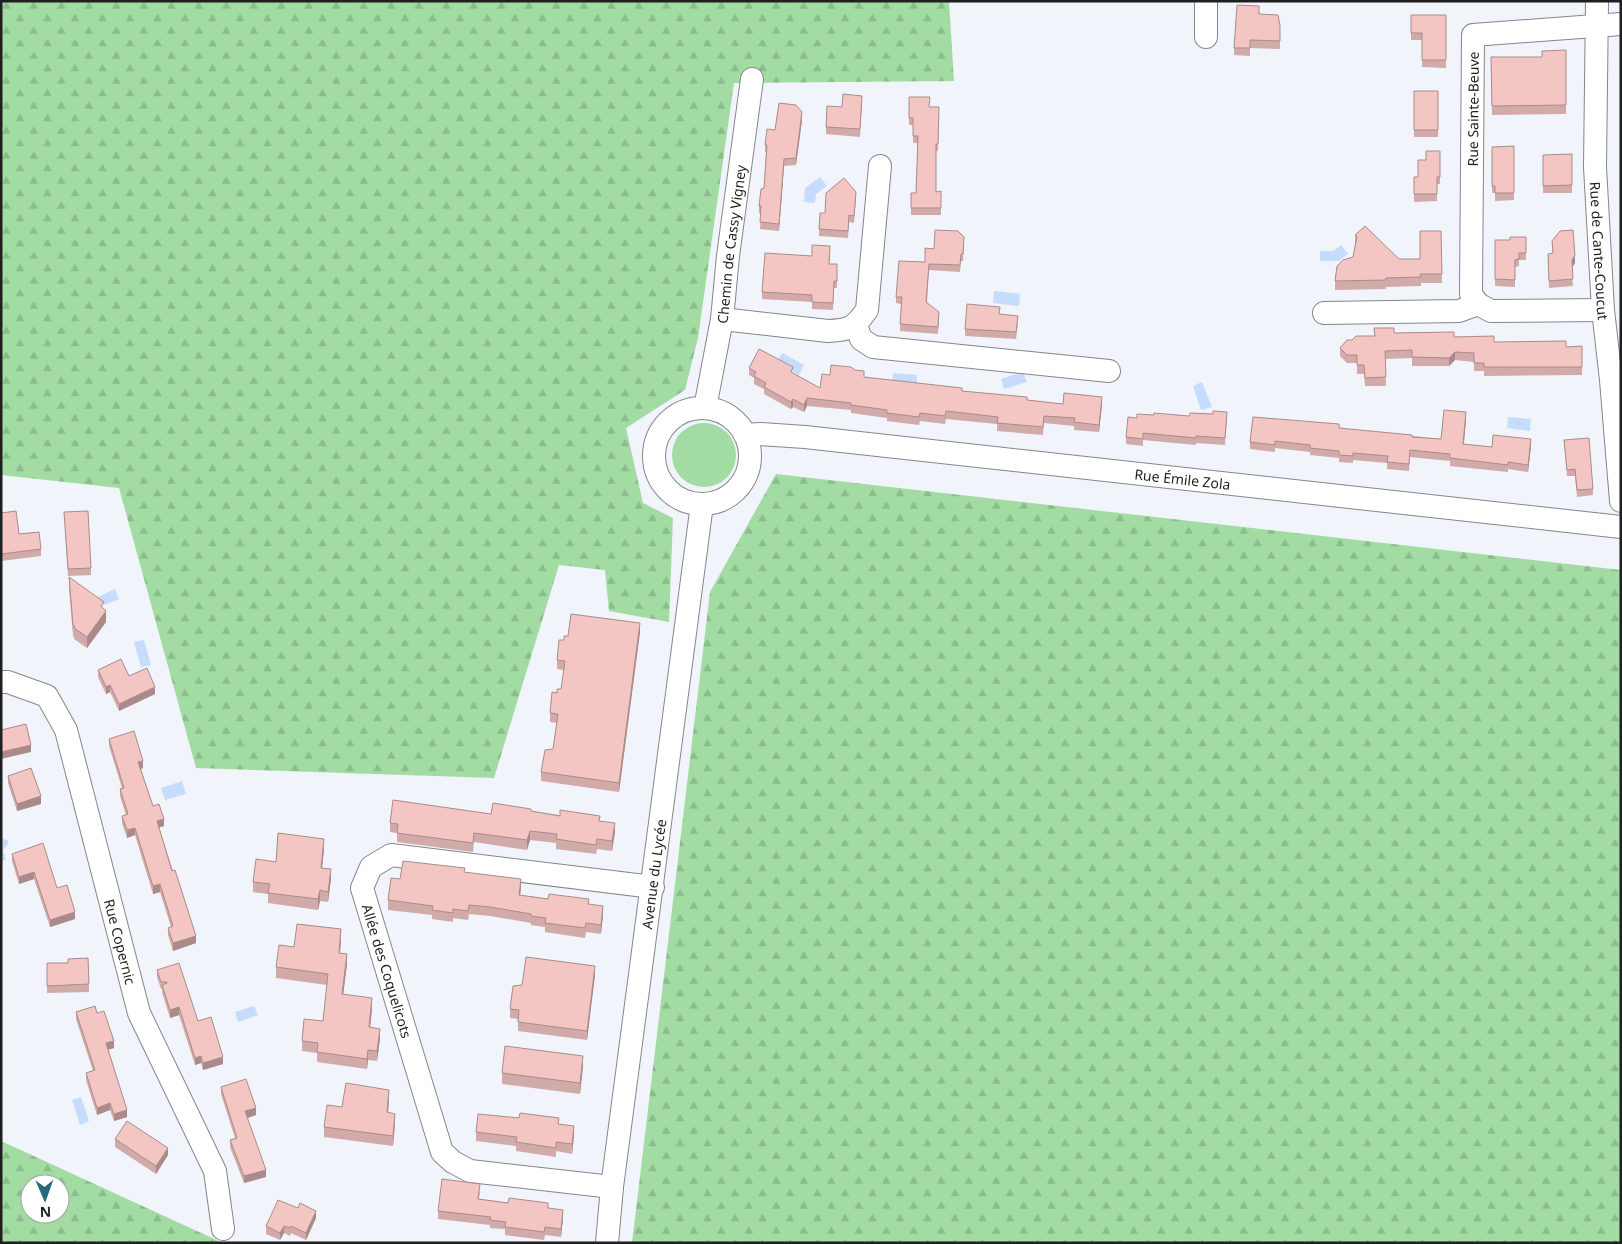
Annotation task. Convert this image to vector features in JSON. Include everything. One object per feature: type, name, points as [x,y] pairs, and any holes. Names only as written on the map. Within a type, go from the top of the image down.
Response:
[{"type":"street","points":[[1206,1],[1206,37]]},
{"type":"street","name":"Rue de Cante-Coucut","points":[[1596,1],[1595,167],[1602,310],[1611,380],[1621,501]]},
{"type":"street","points":[[1596,27],[1621,24]]},
{"type":"street","name":"Rue Sainte-Beuve","points":[[1478,304],[1471,294],[1473,35],[1596,27]]},
{"type":"street","name":"Chemin de Cassy Vigney","points":[[705,408],[711,366],[722,320],[728,256],[752,80]]},
{"type":"street","points":[[722,320],[828,331],[845,330],[856,325],[867,310],[880,166]]},
{"type":"street","points":[[1324,313],[1459,311],[1478,304],[1491,311],[1602,310]]},
{"type":"street","points":[[856,325],[861,339],[873,347],[1109,371]]},
{"type":"street","points":[[705,408],[717,411],[729,416],[745,435],[750,451],[749,467],[743,482],[732,494],[718,502],[702,504],[687,502],[673,495],[662,484],[656,470],[654,455],[656,440],[664,426],[675,416],[689,410],[705,408]]},
{"type":"street","name":"Rue Émile Zola","points":[[745,435],[805,437],[1619,522]]},
{"type":"street","name":"Avenue du Lycée","points":[[607,1243],[612,1187],[702,504]]},
{"type":"street","name":"Rue Copernic","points":[[1,682],[8,682],[47,696],[66,730],[139,1013],[215,1171],[223,1229]]},
{"type":"street","name":"Allée des Coquelicots","points":[[612,1187],[470,1170],[453,1162],[442,1152],[362,888],[371,867],[391,855],[653,887]]},
{"type":"green space","points":[[1,1],[949,1],[954,81],[734,83],[698,338],[685,390],[626,428],[643,503],[673,518],[669,622],[609,611],[605,570],[559,565],[494,778],[196,768],[119,488],[1,475]]},
{"type":"green space","points":[[704,423],[722,428],[727,432],[731,437],[736,455],[731,473],[727,478],[722,482],[704,487],[686,482],[681,478],[677,473],[672,455],[677,437],[681,432],[686,428]]},
{"type":"green space","points":[[776,474],[1621,570],[1621,1243],[632,1243],[710,592]]},
{"type":"green space","points":[[1,1141],[223,1243],[1,1243]]},
{"type":"water","points":[[820,177],[827,186],[816,194],[815,203],[804,202],[805,188]]},
{"type":"water","points":[[1341,245],[1348,254],[1339,261],[1320,261],[1320,251],[1334,251]]},
{"type":"water","points":[[994,291],[1020,294],[1019,306],[993,303]]},
{"type":"water","points":[[782,353],[804,365],[799,375],[776,363]]},
{"type":"water","points":[[1023,372],[1027,382],[1004,389],[1001,379]]},
{"type":"water","points":[[893,373],[917,375],[917,385],[892,383]]},
{"type":"water","points":[[1202,382],[1212,407],[1201,410],[1193,386]]},
{"type":"water","points":[[1508,417],[1531,419],[1530,431],[1507,428]]},
{"type":"water","points":[[115,589],[119,599],[102,606],[98,597]]},
{"type":"water","points":[[144,640],[151,665],[141,667],[134,642]]},
{"type":"water","points":[[182,781],[186,794],[165,800],[161,788]]},
{"type":"water","points":[[1,840],[8,841],[3,850],[6,860],[1,861]]},
{"type":"water","points":[[254,1006],[258,1015],[238,1022],[235,1012]]},
{"type":"water","points":[[81,1097],[89,1121],[80,1125],[72,1100]]},
{"type":"building","points":[[1237,5],[1259,6],[1259,14],[1278,15],[1280,41],[1250,40],[1250,48],[1234,48]]},
{"type":"building","points":[[1411,15],[1446,15],[1446,60],[1422,60],[1422,33],[1411,33]]},
{"type":"building","points":[[1566,50],[1566,105],[1492,106],[1491,57],[1542,57],[1542,51]]},
{"type":"building","points":[[1414,91],[1438,91],[1438,130],[1414,130]]},
{"type":"building","points":[[843,94],[862,96],[860,129],[826,127],[827,106],[842,107]]},
{"type":"building","points":[[909,97],[930,97],[929,107],[939,107],[938,144],[936,144],[936,192],[941,191],[941,208],[911,208],[911,193],[916,193],[918,136],[913,136],[913,118],[909,118]]},
{"type":"building","points":[[779,103],[796,105],[802,112],[796,158],[784,159],[779,224],[760,222],[761,206],[759,206],[761,189],[764,188],[767,129],[775,130]]},
{"type":"building","points":[[1514,146],[1514,193],[1495,193],[1495,186],[1492,186],[1492,147]]},
{"type":"building","points":[[1426,151],[1440,151],[1440,177],[1437,177],[1437,194],[1414,194],[1414,177],[1418,177],[1418,160],[1426,160]]},
{"type":"building","points":[[1572,154],[1572,185],[1543,186],[1543,155]]},
{"type":"building","points":[[844,178],[856,192],[854,216],[849,215],[848,231],[819,229],[820,213],[825,213],[826,193]]},
{"type":"building","points":[[1365,226],[1399,259],[1420,259],[1420,231],[1441,231],[1442,274],[1420,274],[1421,277],[1386,278],[1386,280],[1335,281],[1337,266],[1343,260],[1353,257],[1357,237],[1355,235]]},
{"type":"building","points":[[935,230],[958,231],[964,237],[960,265],[929,264],[926,302],[939,312],[938,327],[900,324],[902,297],[896,297],[899,261],[925,262],[925,248],[934,249]]},
{"type":"building","points":[[1573,230],[1575,255],[1572,260],[1573,279],[1549,281],[1548,254],[1553,253],[1552,241],[1560,231]]},
{"type":"building","points":[[1510,237],[1526,237],[1526,253],[1519,253],[1519,259],[1515,260],[1515,280],[1495,279],[1495,240],[1510,240]]},
{"type":"building","points":[[812,245],[830,246],[829,264],[837,264],[837,281],[834,281],[833,303],[812,302],[812,295],[762,292],[765,253],[812,256]]},
{"type":"building","points":[[967,304],[1000,307],[999,314],[1018,316],[1016,332],[965,329]]},
{"type":"building","points":[[1374,328],[1394,328],[1394,333],[1454,332],[1454,337],[1494,336],[1494,342],[1566,341],[1566,347],[1582,346],[1582,367],[1484,367],[1484,363],[1474,363],[1474,353],[1455,352],[1449,358],[1412,357],[1412,350],[1385,351],[1386,377],[1365,378],[1364,365],[1357,365],[1357,355],[1347,355],[1340,348],[1347,340],[1352,340],[1356,336],[1375,336]]},
{"type":"building","points":[[759,349],[793,367],[791,372],[820,388],[822,374],[830,375],[831,365],[851,367],[855,370],[864,371],[864,377],[962,388],[962,391],[1027,397],[1027,400],[1063,404],[1064,393],[1102,397],[1099,425],[1074,422],[1075,418],[1044,416],[1043,427],[997,423],[998,417],[946,411],[945,416],[920,413],[919,417],[887,413],[887,410],[851,405],[851,403],[807,398],[804,405],[793,399],[791,402],[764,387],[766,383],[754,376],[756,372],[749,368]]},
{"type":"building","points":[[1444,410],[1466,412],[1463,444],[1492,447],[1493,435],[1531,439],[1528,465],[1508,462],[1508,465],[1450,458],[1450,454],[1410,450],[1409,464],[1387,462],[1388,456],[1353,453],[1353,456],[1339,455],[1339,451],[1310,448],[1310,445],[1275,441],[1275,445],[1250,442],[1253,417],[1339,424],[1339,428],[1441,439]]},
{"type":"building","points":[[1213,411],[1227,412],[1225,438],[1196,436],[1196,438],[1143,433],[1143,439],[1126,437],[1128,417],[1137,418],[1137,414],[1154,415],[1154,413],[1189,416],[1190,413],[1213,414]]},
{"type":"building","points":[[1589,438],[1593,489],[1577,490],[1575,469],[1567,470],[1564,440]]},
{"type":"building","points":[[16,511],[19,534],[39,532],[41,549],[1,554],[1,513]]},
{"type":"building","points":[[88,511],[91,568],[68,569],[64,512]]},
{"type":"building","points":[[69,577],[104,602],[101,606],[106,611],[87,637],[74,628],[73,625]]},
{"type":"building","points":[[571,614],[640,623],[619,783],[541,772],[545,750],[553,749],[558,714],[550,713],[552,692],[557,693],[557,689],[561,689],[565,661],[557,660],[559,640],[564,640],[564,636],[568,636]]},
{"type":"building","points":[[121,659],[129,676],[147,668],[155,687],[119,704],[110,685],[106,687],[98,670]]},
{"type":"building","points":[[26,724],[31,745],[1,752],[1,730]]},
{"type":"building","points":[[134,731],[143,761],[138,762],[153,806],[159,804],[164,819],[157,821],[172,871],[175,870],[196,936],[173,943],[168,928],[173,926],[160,884],[153,886],[135,828],[127,830],[122,816],[128,814],[120,789],[124,788],[109,739]]},
{"type":"building","points":[[31,768],[41,796],[17,804],[8,776]]},
{"type":"building","points":[[393,800],[491,814],[493,803],[560,816],[560,810],[600,816],[599,821],[615,823],[612,841],[597,839],[596,845],[556,839],[557,834],[530,831],[527,840],[474,833],[473,843],[397,833],[398,824],[390,823]]},
{"type":"building","points":[[278,833],[324,839],[321,868],[331,869],[328,892],[320,890],[318,899],[268,893],[270,884],[253,882],[256,859],[276,862]]},
{"type":"building","points":[[43,843],[57,888],[67,885],[75,912],[50,920],[34,872],[19,877],[12,854]]},
{"type":"building","points":[[403,861],[465,868],[464,872],[521,879],[519,895],[548,899],[549,894],[589,899],[588,904],[603,906],[601,925],[586,923],[585,928],[545,923],[546,918],[531,916],[531,914],[469,905],[468,911],[453,909],[453,913],[432,910],[433,906],[388,900],[391,878],[400,879]]},
{"type":"building","points":[[297,924],[341,929],[339,953],[347,954],[342,994],[372,998],[369,1027],[380,1029],[377,1051],[368,1050],[367,1059],[317,1052],[318,1043],[302,1041],[304,1019],[323,1021],[328,974],[276,967],[279,945],[294,947]]},
{"type":"building","points":[[526,957],[595,966],[587,1031],[518,1022],[519,1010],[510,1009],[513,986],[522,985]]},
{"type":"building","points":[[88,958],[89,984],[47,986],[47,963],[68,963],[68,959]]},
{"type":"building","points":[[179,963],[198,1021],[211,1017],[223,1057],[203,1063],[201,1056],[195,1058],[179,1007],[170,1010],[162,985],[167,982],[161,982],[157,970]]},
{"type":"building","points":[[95,1006],[97,1013],[104,1011],[114,1041],[106,1043],[127,1110],[114,1114],[110,1103],[97,1108],[86,1073],[95,1070],[76,1012]]},
{"type":"building","points":[[505,1046],[583,1056],[580,1083],[502,1073]]},
{"type":"building","points":[[246,1079],[256,1108],[245,1111],[266,1170],[244,1176],[230,1140],[237,1138],[221,1087]]},
{"type":"building","points":[[346,1083],[389,1090],[387,1112],[395,1114],[393,1136],[324,1127],[327,1105],[342,1107]]},
{"type":"building","points":[[520,1113],[559,1118],[558,1124],[574,1126],[572,1144],[556,1142],[556,1148],[516,1142],[517,1137],[476,1132],[478,1114],[519,1118]]},
{"type":"building","points":[[127,1121],[168,1148],[156,1166],[115,1139]]},
{"type":"building","points":[[442,1179],[480,1184],[478,1199],[508,1203],[509,1198],[548,1203],[548,1208],[563,1210],[561,1229],[545,1227],[544,1232],[505,1227],[506,1222],[490,1220],[491,1217],[438,1211]]},
{"type":"building","points":[[278,1200],[298,1208],[300,1203],[316,1211],[306,1233],[291,1226],[290,1228],[284,1226],[280,1233],[266,1226]]}]
